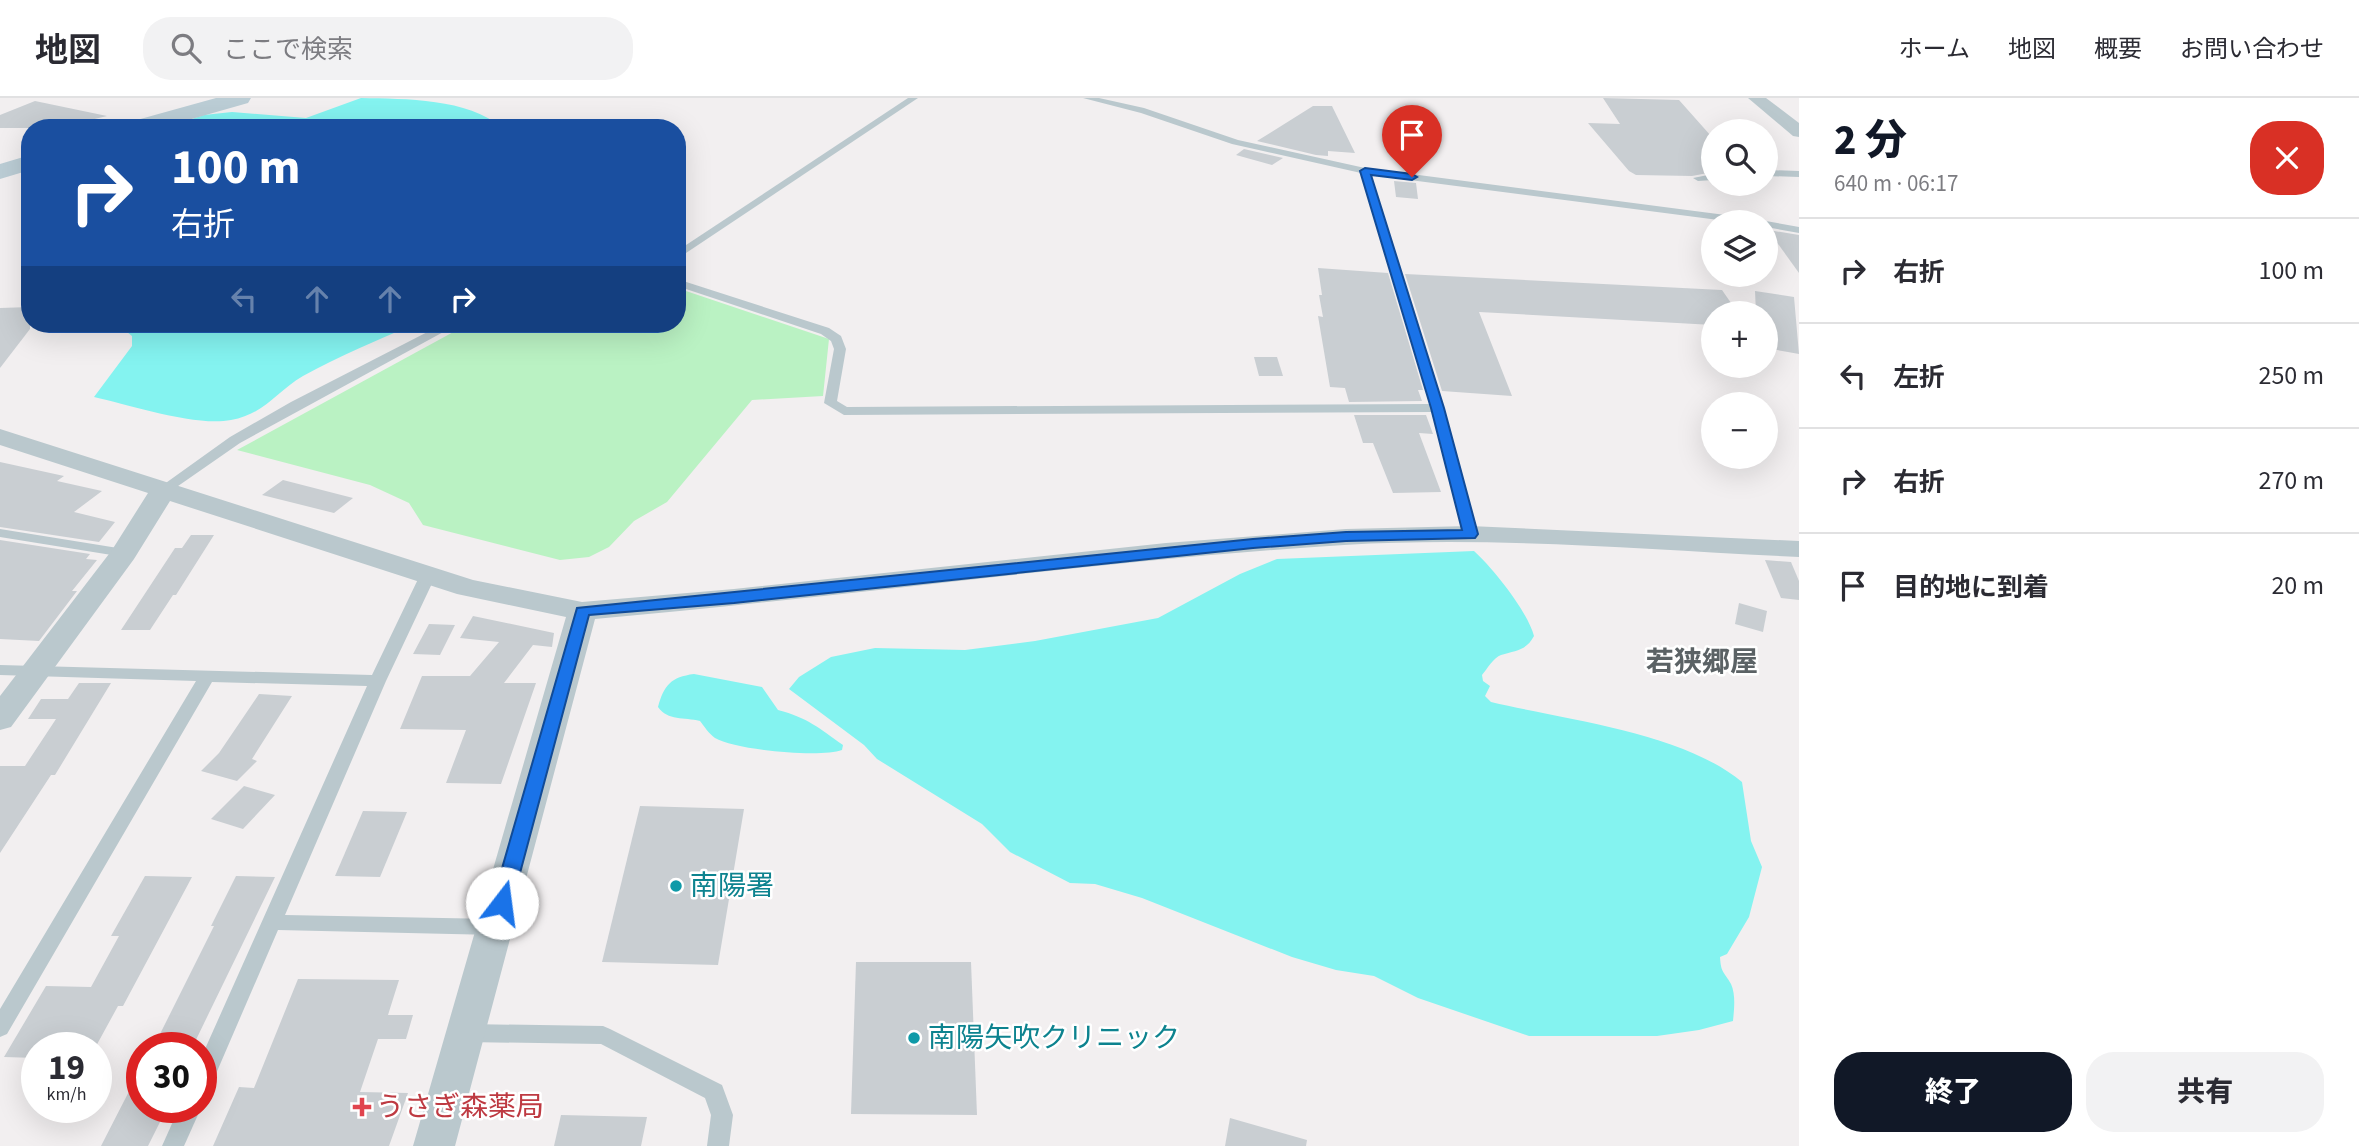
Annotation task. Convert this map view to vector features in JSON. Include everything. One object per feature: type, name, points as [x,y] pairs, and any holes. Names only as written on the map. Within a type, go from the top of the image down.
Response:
[{"type":"main road","points":[[166,119],[240,98]]},
{"type":"main road","points":[[0,172],[21,165]]},
{"type":"street","points":[[1756,98],[1799,132]]},
{"type":"street","points":[[0,437],[494,595],[582,611],[734,598],[1240,544],[1346,537],[1470,534],[1799,549]]},
{"type":"street","points":[[0,719],[124,553],[163,490]]},
{"type":"street","points":[[435,1146],[582,611]]},
{"type":"lane","points":[[686,250],[914,98]]},
{"type":"lane","points":[[1087,98],[1144,111],[1235,142],[1365,171],[1701,215]]},
{"type":"lane","points":[[1365,171],[1438,408],[1470,534]]},
{"type":"lane","points":[[1778,173],[1799,174]]},
{"type":"lane","points":[[1778,226],[1799,230]]},
{"type":"lane","points":[[686,285],[825,331],[837,339],[839,349],[830,403],[844,411],[1438,408]]},
{"type":"lane","points":[[163,490],[255,428],[435,333]]},
{"type":"lane","points":[[0,533],[124,553]]},
{"type":"lane","points":[[217,1047],[378,681],[428,575]]},
{"type":"lane","points":[[0,670],[378,681]]},
{"type":"lane","points":[[0,1028],[207,676]]},
{"type":"lane","points":[[273,922],[495,928]]},
{"type":"lane","points":[[467,1033],[603,1035],[714,1092],[722,1115],[718,1146]]},
{"type":"lane","points":[[173,1146],[183,1123]]},
{"type":"green space","points":[[686,291],[829,339],[823,396],[752,400],[667,502],[634,521],[609,547],[589,557],[560,560],[423,525],[409,503],[370,485],[237,450],[452,333],[686,333]]},
{"type":"water","points":[[361,98],[435,102],[472,111],[490,119],[192,119],[232,112],[306,118]]},
{"type":"water","points":[[128,333],[395,333],[303,376],[253,413],[217,421],[182,418],[94,397],[132,346],[132,336]]},
{"type":"water","points":[[1474,551],[1509,591],[1525,615],[1534,636],[1524,647],[1496,658],[1482,675],[1483,681],[1490,686],[1485,696],[1491,702],[1656,739],[1717,765],[1742,782],[1751,841],[1762,867],[1749,917],[1727,954],[1720,957],[1722,970],[1734,993],[1733,1021],[1699,1030],[1657,1036],[1529,1036],[1418,998],[1374,976],[1336,970],[1292,957],[1142,898],[1095,884],[1070,883],[1010,852],[982,824],[877,759],[864,745],[789,689],[799,677],[831,657],[875,648],[965,650],[1035,641],[1158,618],[1240,574],[1277,559]]},
{"type":"water","points":[[694,674],[762,687],[778,710],[813,724],[843,745],[842,750],[797,753],[740,746],[715,738],[700,721],[667,715],[658,707],[666,688],[680,677]]},
{"type":"building","points":[[1603,98],[1679,100],[1701,125],[1701,174],[1636,175],[1629,171],[1588,123],[1620,124]]},
{"type":"building","points":[[35,101],[107,116],[95,119],[21,119],[21,128],[0,128],[0,115]]},
{"type":"building","points":[[1313,106],[1332,106],[1355,153],[1328,151],[1328,156],[1316,155],[1257,141]]},
{"type":"building","points":[[1244,149],[1283,158],[1272,165],[1236,155]]},
{"type":"building","points":[[1394,181],[1416,183],[1418,199],[1396,197]]},
{"type":"building","points":[[1778,232],[1799,235],[1799,273],[1778,244]]},
{"type":"building","points":[[1318,268],[1388,273],[1423,390],[1418,390],[1422,401],[1349,402],[1345,388],[1330,387],[1318,316],[1323,317]]},
{"type":"building","points":[[1405,274],[1722,290],[1730,301],[1701,301],[1701,324],[1479,312],[1512,396],[1442,391]]},
{"type":"building","points":[[1755,291],[1794,297],[1799,354],[1778,350],[1778,301],[1755,301]]},
{"type":"building","points":[[21,307],[21,333],[27,333],[0,368],[0,308]]},
{"type":"building","points":[[1254,357],[1277,357],[1283,376],[1259,376]]},
{"type":"building","points":[[1354,415],[1426,415],[1433,434],[1419,433],[1441,492],[1393,493],[1373,443],[1363,443]]},
{"type":"building","points":[[0,462],[64,476],[57,481],[102,491],[74,512],[115,522],[99,542],[0,527]]},
{"type":"building","points":[[283,480],[353,498],[334,513],[262,495]]},
{"type":"building","points":[[191,535],[214,535],[176,595],[173,595],[150,630],[121,630],[175,548],[182,548]]},
{"type":"building","points":[[0,540],[90,554],[86,559],[97,560],[72,591],[77,591],[39,641],[0,639]]},
{"type":"building","points":[[1765,560],[1791,562],[1799,581],[1799,600],[1781,598]]},
{"type":"building","points":[[1739,603],[1767,611],[1763,632],[1735,624]]},
{"type":"building","points":[[473,616],[554,633],[552,647],[533,645],[504,683],[536,683],[501,784],[446,783],[466,730],[400,729],[422,676],[470,676],[499,642],[460,638]]},
{"type":"building","points":[[429,624],[455,625],[440,655],[413,654]]},
{"type":"building","points":[[79,683],[111,683],[55,775],[51,775],[0,853],[0,766],[25,766],[56,719],[28,719],[41,699],[68,699]]},
{"type":"building","points":[[259,694],[292,696],[252,759],[257,761],[237,781],[201,771],[219,753]]},
{"type":"building","points":[[244,786],[275,795],[243,829],[211,819]]},
{"type":"building","name":"南陽署","points":[[640,806],[744,809],[718,965],[602,962]]},
{"type":"building","points":[[363,811],[407,812],[380,877],[335,876]]},
{"type":"building","points":[[145,876],[192,877],[123,1006],[118,1006],[104,1032],[21,1032],[21,1058],[4,1057],[46,986],[91,987],[119,936],[111,936]]},
{"type":"building","points":[[236,876],[275,877],[200,1032],[161,1032],[214,926],[211,926]]},
{"type":"building","name":"南陽矢吹クリニック","points":[[856,962],[971,962],[977,1115],[851,1114]]},
{"type":"building","points":[[298,979],[399,980],[388,1015],[413,1015],[406,1039],[378,1039],[360,1092],[408,1093],[389,1146],[213,1146],[239,1087],[254,1088]]},
{"type":"building","points":[[126,1097],[126,1123],[160,1123],[148,1146],[101,1146]]},
{"type":"building","points":[[561,1115],[647,1117],[641,1146],[554,1146]]},
{"type":"building","points":[[1230,1118],[1307,1140],[1306,1146],[1225,1146]]},
{"type":"place","name":"南陽署","points":[[676,886]]},
{"type":"place","name":"南陽矢吹クリニック","points":[[914,1038]]},
{"type":"place","name":"うさぎ森薬局","points":[[362,1107]]},
{"type":"district","name":"若狭郷屋","points":[[1702,662]]},
{"type":"route","points":[[502,903],[582,611],[734,598],[1253,543],[1346,537],[1470,534],[1438,408],[1365,171],[1412,177]]}]
